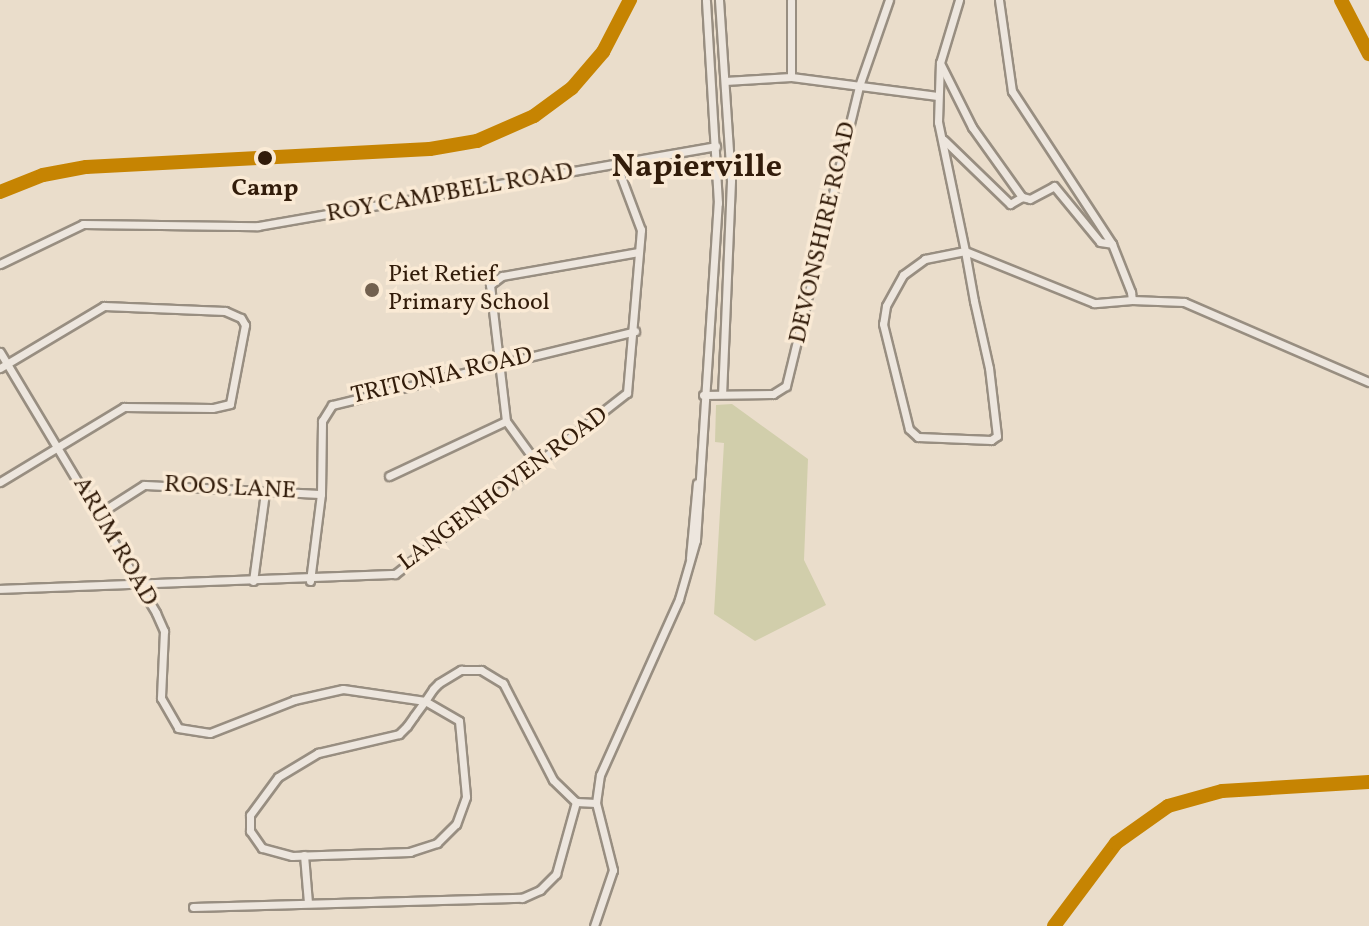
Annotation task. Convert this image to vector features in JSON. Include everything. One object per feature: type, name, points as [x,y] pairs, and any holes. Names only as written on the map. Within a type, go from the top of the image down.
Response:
[{"type":"street","points":[[594,926],[613,870],[596,803],[600,775],[679,599],[691,560],[718,203],[706,0]]},
{"type":"street","points":[[719,0],[731,181],[722,394]]},
{"type":"street","points":[[791,0],[791,77]]},
{"type":"street","name":"DEVONSHIRE ROAD","points":[[703,395],[773,394],[786,386],[859,86],[889,0]]},
{"type":"street","points":[[959,0],[940,63],[938,96],[942,139],[965,251],[997,436],[985,441],[918,437],[905,421],[883,315],[910,267],[965,251],[1080,299],[1106,305],[1132,300],[1184,302],[1369,382]]},
{"type":"street","points":[[999,0],[1001,38],[1017,102],[1112,244],[1129,279],[1132,300]]},
{"type":"street","points":[[940,63],[972,127],[1022,197],[1030,199],[1054,186],[1100,242],[1112,244]]},
{"type":"street","points":[[725,81],[791,77],[938,96]]},
{"type":"street","points":[[942,139],[1010,204],[1022,197]]},
{"type":"street","name":"ROY CAMPBELL ROAD","points":[[0,264],[44,238],[83,224],[258,226],[617,166],[716,146]]},
{"type":"street","name":"LANGENHOVEN ROAD","points":[[0,589],[310,581],[395,574],[622,399],[629,387],[635,331],[639,218],[617,166]]},
{"type":"street","points":[[538,465],[506,421],[489,290],[494,280],[638,252]]},
{"type":"street","points":[[0,482],[124,407],[212,408],[230,404],[246,330],[241,318],[225,311],[104,306],[3,366]]},
{"type":"street","name":"TRITONIA ROAD","points":[[310,581],[321,494],[322,421],[332,405],[635,331]]},
{"type":"street","name":"ARUM ROAD","points":[[0,352],[3,366],[100,513],[142,584],[164,631],[163,708],[187,732],[210,733],[325,691],[375,690],[425,701]]},
{"type":"street","points":[[389,476],[506,421]]},
{"type":"street","name":"ROOS LANE","points":[[100,513],[144,485],[321,494]]},
{"type":"street","points":[[253,581],[265,492]]},
{"type":"street","points":[[425,701],[449,710],[462,728],[466,797],[456,824],[425,849],[304,855],[270,853],[257,843],[249,822],[257,801],[278,777],[303,760],[399,734],[439,683],[461,670],[496,677],[508,690],[553,780],[576,802],[596,803]]},
{"type":"street","points":[[193,907],[532,895],[556,874],[576,802]]},
{"type":"street","points":[[304,855],[308,903]]},
{"type":"shaded area","points":[[732,404],[808,459],[804,560],[826,605],[755,641],[714,614],[724,443],[715,442],[716,405]]},
{"type":"railway","points":[[0,192],[43,175],[86,167],[430,149],[477,141],[534,116],[572,88],[603,52],[630,0]]},
{"type":"railway","points":[[1341,0],[1369,54]]},
{"type":"railway","points":[[1054,926],[1116,843],[1168,806],[1222,791],[1369,782]]},
{"type":"transit line","points":[[0,192],[43,175],[86,167],[430,149],[477,141],[534,116],[572,88],[603,52],[630,0]]},
{"type":"transit line","points":[[1341,0],[1369,54]]},
{"type":"transit line","points":[[1054,926],[1116,843],[1168,806],[1222,791],[1369,782]]},
{"type":"place","name":"Camp","points":[[265,158]]},
{"type":"place","name":"Piet Retief Primary School","points":[[372,290]]},
{"type":"district","name":"Napierville","points":[[697,168]]}]
